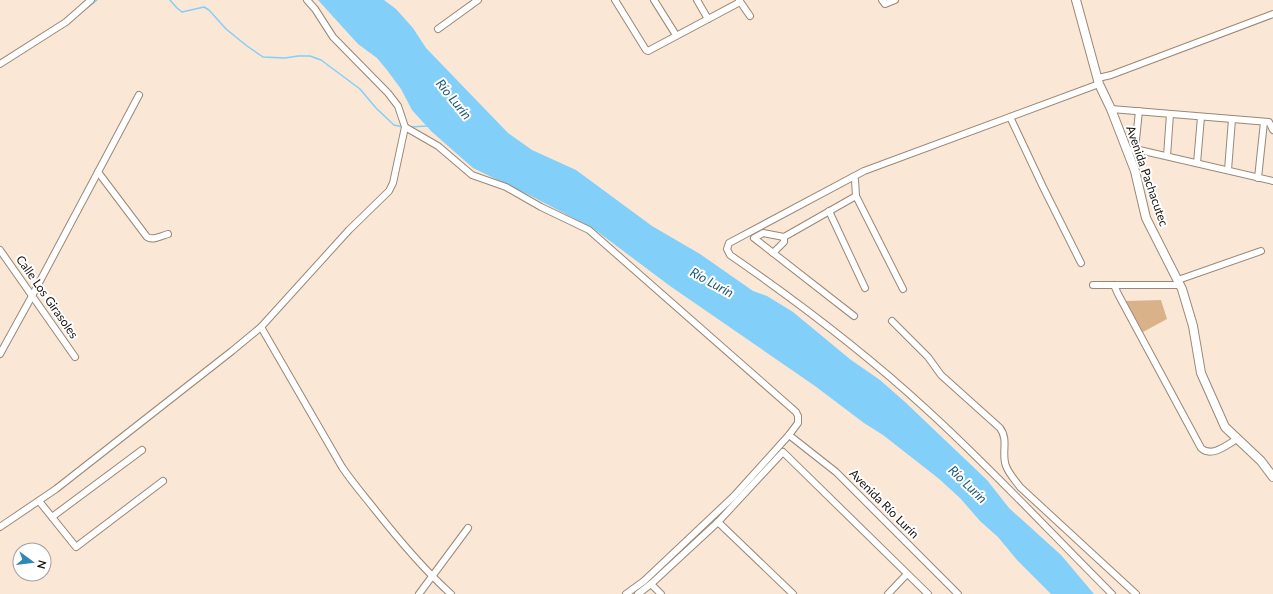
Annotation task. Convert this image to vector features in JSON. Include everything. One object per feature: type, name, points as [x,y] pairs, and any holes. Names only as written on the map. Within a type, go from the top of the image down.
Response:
[{"type":"main road","name":"Avenida Pachacutec","points":[[1076,0],[1098,81],[1131,150],[1134,171],[1146,218],[1179,282],[1193,326],[1201,373],[1225,426],[1237,440],[1260,461],[1273,477]]},
{"type":"street","points":[[0,64],[66,22],[91,0]]},
{"type":"street","points":[[0,528],[39,501],[226,356],[260,327],[338,242],[389,191],[393,183],[405,127],[398,106],[388,93],[333,37],[307,0]]},
{"type":"street","points":[[438,29],[478,0]]},
{"type":"street","points":[[615,0],[646,50],[740,1],[750,16]]},
{"type":"street","points":[[654,0],[676,35]]},
{"type":"street","points":[[697,0],[708,18]]},
{"type":"street","points":[[882,0],[885,4],[895,0]]},
{"type":"street","points":[[1112,594],[958,439],[925,408],[874,364],[799,304],[730,256],[727,249],[729,243],[864,171],[1010,117],[1111,75],[1273,14]]},
{"type":"street","points":[[0,354],[139,96]]},
{"type":"street","points":[[1111,109],[1269,122],[1273,130]]},
{"type":"street","points":[[1139,111],[1131,150],[1167,156],[1273,181]]},
{"type":"street","points":[[1167,156],[1170,114]]},
{"type":"street","points":[[1197,163],[1202,116]]},
{"type":"street","points":[[1010,117],[1081,263]]},
{"type":"street","points":[[1228,170],[1232,119]]},
{"type":"street","points":[[1258,178],[1264,122]]},
{"type":"street","points":[[405,127],[438,146],[472,175],[497,182],[541,207],[593,232],[796,412],[798,416],[798,422],[789,435],[734,496],[644,581],[626,594]]},
{"type":"street","points":[[98,172],[150,239],[168,234]]},
{"type":"street","points":[[853,177],[855,180],[856,196],[903,289]]},
{"type":"street","points":[[854,316],[754,238],[763,233],[784,236],[856,196]]},
{"type":"street","points":[[830,211],[865,288]]},
{"type":"street","points":[[773,253],[784,242],[784,236]]},
{"type":"street","name":"Calle Los Girasoles","points":[[0,250],[75,357]]},
{"type":"street","points":[[1093,285],[1179,282],[1261,251]]},
{"type":"street","points":[[1114,285],[1201,448],[1205,451],[1211,452],[1237,440]]},
{"type":"street","points":[[892,321],[928,357],[941,375],[1004,433],[1005,465],[1009,473],[1020,487],[1136,594]]},
{"type":"street","points":[[260,327],[344,470],[386,524],[432,577],[451,594]]},
{"type":"street","name":"Avenida Río Lurín","points":[[789,435],[836,472],[958,594]]},
{"type":"street","points":[[52,517],[142,450]]},
{"type":"street","points":[[638,594],[651,584],[718,522],[783,452],[928,594]]},
{"type":"street","points":[[39,501],[76,547],[163,481]]},
{"type":"street","points":[[718,522],[794,594]]},
{"type":"street","points":[[419,594],[468,528]]},
{"type":"street","points":[[888,594],[907,574]]},
{"type":"street","points":[[651,584],[661,594]]},
{"type":"shaded area","points":[[1161,300],[1167,319],[1143,332],[1126,301]]},
{"type":"water","name":"Río Lurín","points":[[318,0],[384,0],[396,9],[413,28],[426,48],[508,133],[532,150],[576,170],[652,226],[700,254],[753,291],[767,296],[793,312],[851,360],[880,380],[905,402],[987,480],[1009,508],[1061,555],[1094,594],[1051,594],[1017,560],[998,537],[980,521],[960,498],[938,478],[883,435],[670,286],[594,229],[473,168],[431,131],[412,110],[401,89],[377,58],[358,44]]},
{"type":"waterway","points":[[82,12],[97,0]]},
{"type":"waterway","points":[[170,0],[182,12],[204,7],[209,10],[226,29],[263,57],[285,58],[310,56],[321,60],[360,89],[376,108],[394,125],[403,127]]},
{"type":"waterway","points":[[410,127],[427,126]]}]
